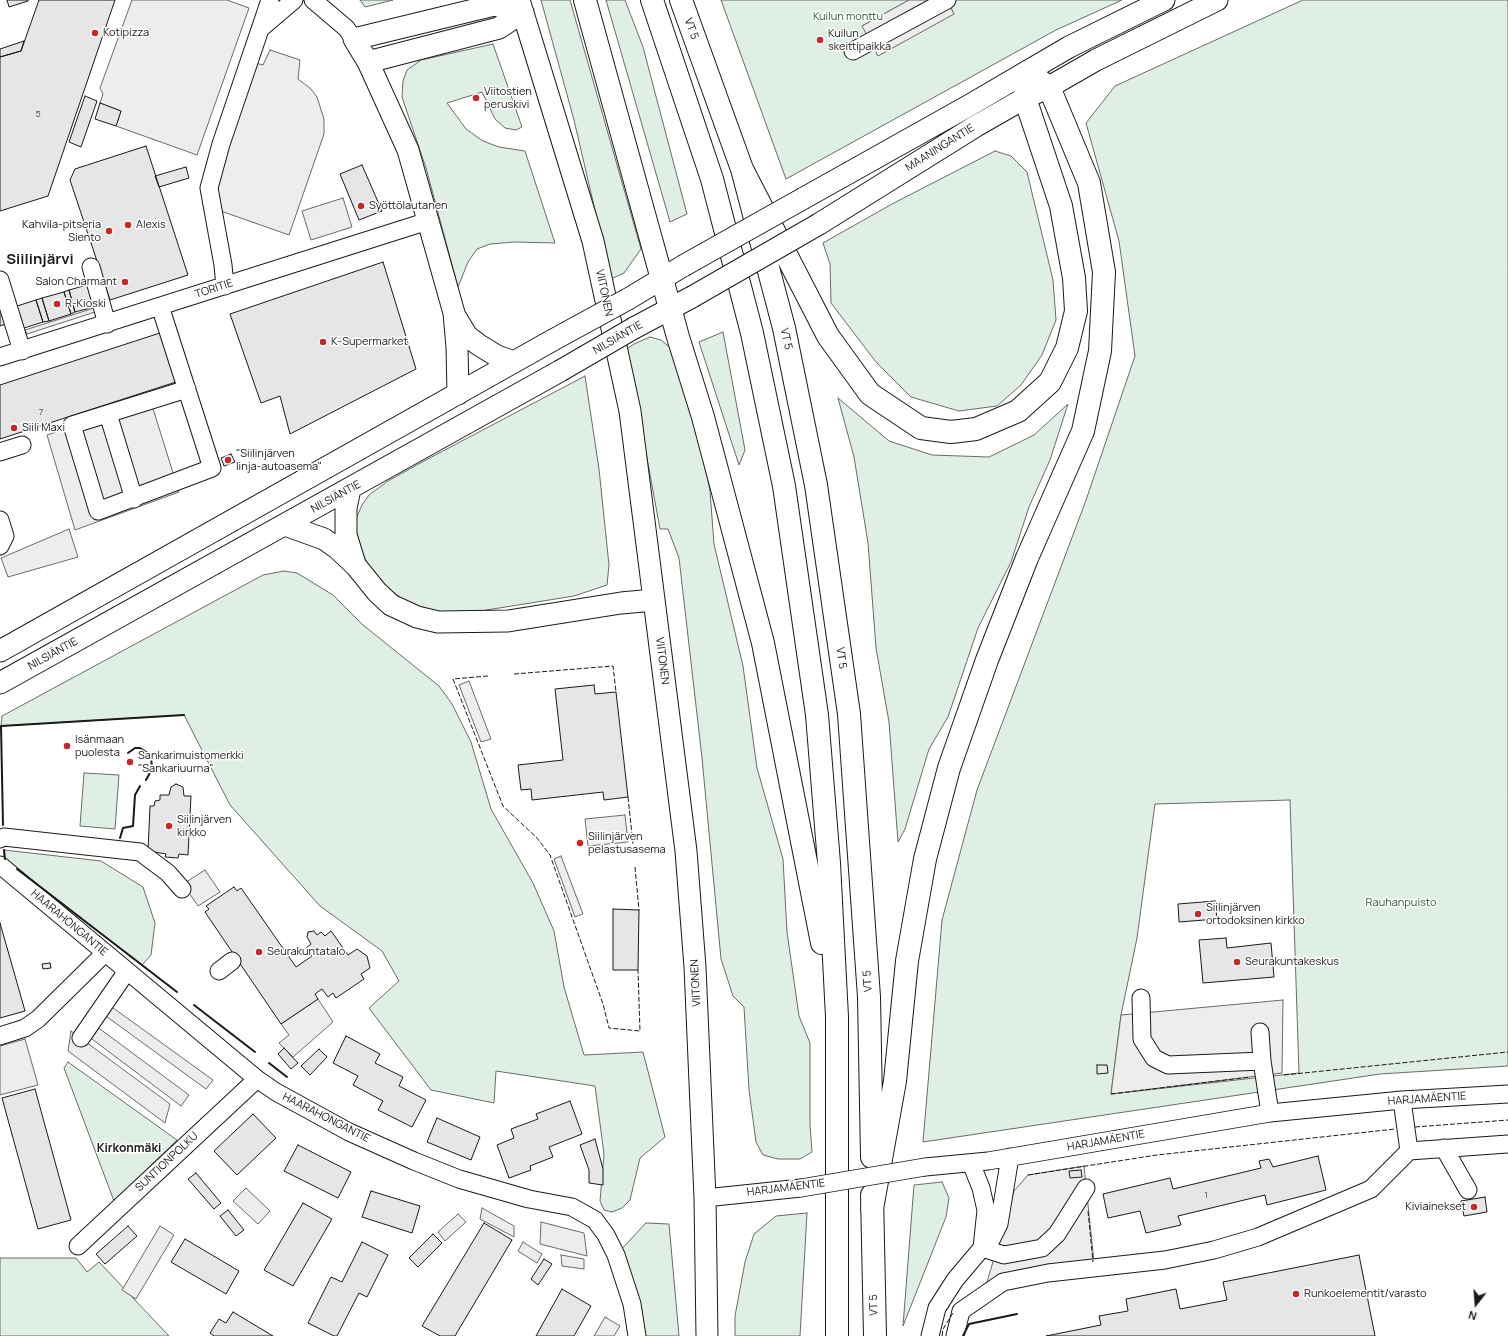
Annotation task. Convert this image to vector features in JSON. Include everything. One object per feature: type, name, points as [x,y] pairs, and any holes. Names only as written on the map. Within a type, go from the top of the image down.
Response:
[{"type":"highway","points":[[585,0],[671,309],[703,417],[763,643],[837,1017]]},
{"type":"highway","points":[[652,0],[712,180],[752,333],[784,486],[817,715],[829,863],[837,1017],[837,1336]]},
{"type":"highway","name":"VT 5","points":[[680,0],[742,169],[784,328],[816,486],[849,714],[869,997],[875,1336]]},
{"type":"highway","points":[[742,169],[828,336],[870,394],[921,428],[951,432],[976,429],[1018,411],[1050,382],[1067,348],[1076,311],[1074,278],[1061,206],[1025,98],[1027,72],[1049,87],[1089,184],[1104,272],[1100,351],[1082,430],[1027,558],[987,660],[948,768],[925,859],[907,961],[895,1081],[872,1209]]},
{"type":"main road","name":"MAANINGANTIE","points":[[663,279],[683,266],[1069,47],[1164,0]]},
{"type":"main road","name":"MAANINGANTIE","points":[[671,309],[819,224],[976,126],[1025,98],[1049,87],[1096,60],[1217,0]]},
{"type":"main road","points":[[458,394],[458,347],[454,313],[408,150],[368,62],[354,39],[494,5],[521,6]]},
{"type":"main road","points":[[368,62],[499,28],[521,6]]},
{"type":"main road","name":"VIITONEN","points":[[521,6],[593,241],[630,411],[686,850],[695,967],[705,1198],[707,1336]]},
{"type":"main road","points":[[0,651],[663,279]]},
{"type":"main road","name":"NILSIÄNTIE","points":[[0,683],[350,489],[634,328],[671,309]]},
{"type":"main road","points":[[454,313],[468,336],[479,345],[498,356],[514,362]]},
{"type":"main road","points":[[350,489],[346,508],[346,535],[356,566]]},
{"type":"main road","points":[[285,525],[324,539],[338,549],[356,566],[376,592],[391,605],[417,617],[438,622],[508,621],[620,603],[654,600]]},
{"type":"street","points":[[225,286],[223,265],[209,188],[221,144],[270,0]]},
{"type":"street","points":[[259,30],[294,0]]},
{"type":"street","points":[[313,0],[346,28],[354,39]]},
{"type":"street","points":[[853,51],[947,0]]},
{"type":"street","name":"TORITIE","points":[[0,358],[428,221]]},
{"type":"street","points":[[91,267],[107,324]]},
{"type":"street","points":[[0,280],[22,351]]},
{"type":"street","points":[[160,306],[187,389],[212,468],[98,511],[72,425],[187,389]]},
{"type":"street","points":[[108,414],[134,498]]},
{"type":"street","points":[[0,452],[22,445]]},
{"type":"street","points":[[0,520],[5,536],[0,546]]},
{"type":"street","points":[[0,839],[4,837],[140,852],[168,874],[182,889]]},
{"type":"street","name":"HAARAHONGANTIE","points":[[0,865],[257,1079],[276,1092],[349,1132],[414,1161],[459,1179],[528,1199],[572,1208],[596,1220],[606,1234],[616,1255],[632,1304],[637,1336]]},
{"type":"street","points":[[0,1036],[25,1028],[38,1019],[105,953]]},
{"type":"street","points":[[81,1038],[127,971]]},
{"type":"street","points":[[1141,998],[1142,1039],[1154,1058],[1168,1065],[1262,1061]]},
{"type":"street","points":[[1260,1032],[1262,1061],[1270,1113]]},
{"type":"street","name":"SUNTIONPOLKU","points":[[78,1246],[257,1079]]},
{"type":"street","name":"HARJAMÄENTIE","points":[[705,1198],[801,1188],[925,1167],[972,1163],[1270,1113],[1402,1100],[1508,1094]]},
{"type":"street","points":[[1402,1100],[1409,1150]]},
{"type":"street","points":[[954,1336],[961,1311],[1002,1282],[1085,1266],[1165,1260],[1214,1250],[1258,1237],[1371,1189],[1409,1150],[1508,1144]]},
{"type":"street","points":[[1444,1148],[1468,1190]]},
{"type":"street","points":[[930,1336],[937,1308],[956,1280],[982,1248],[989,1244],[999,1224],[1010,1157]]},
{"type":"street","points":[[972,1163],[981,1188],[986,1210],[982,1248]]},
{"type":"street","points":[[982,1248],[1004,1255],[1042,1248],[1057,1234],[1086,1188]]},
{"type":"green space","points":[[360,0],[393,0],[365,7]]},
{"type":"green space","points":[[541,0],[570,0],[641,249],[624,273],[611,279],[574,120]]},
{"type":"green space","points":[[606,0],[625,0],[643,47],[687,214],[670,222]]},
{"type":"green space","name":"Kuilun monttu","points":[[721,0],[909,0],[862,26],[954,14],[947,0],[1122,0],[1056,30],[786,179]]},
{"type":"green space","name":"Rauhanpuisto","points":[[1303,0],[1508,0],[1508,1066],[1380,1074],[923,1142],[942,920],[977,790],[1085,503],[1135,356],[1119,241],[1086,123],[1115,86]],"holes":[[[1290,800],[1299,1073],[1111,1094],[1121,1015],[1137,938],[1155,804]]]},
{"type":"green space","points":[[493,44],[522,127],[516,130],[505,128],[495,119],[482,92],[447,103],[466,129],[483,141],[499,147],[525,151],[555,243],[514,242],[490,244],[477,249],[468,262],[458,287],[426,168],[402,97],[403,81],[407,70],[421,60]]},
{"type":"green space","points":[[995,151],[1011,156],[1027,172],[1053,280],[1056,320],[1042,355],[1021,385],[997,406],[959,411],[911,397],[876,362],[831,303],[830,264],[823,243],[892,204]]},
{"type":"green space","points":[[723,332],[745,450],[739,465],[699,342]]},
{"type":"green space","points":[[650,337],[661,340],[672,349],[704,459],[710,491],[714,544],[743,666],[757,768],[783,859],[787,932],[799,1016],[810,1043],[810,1125],[812,1152],[800,1159],[778,1159],[763,1155],[756,1142],[749,1090],[744,1007],[733,996],[721,959],[702,758],[679,558],[668,529],[660,529],[627,349]]},
{"type":"green space","points":[[585,376],[599,469],[609,565],[607,585],[574,596],[468,613],[440,612],[415,605],[402,599],[382,583],[368,565],[360,549],[357,537],[355,521],[362,505],[369,495],[388,481],[424,461]]},
{"type":"green space","points":[[838,398],[889,441],[932,455],[989,457],[1034,435],[1068,404],[1050,460],[1029,507],[1011,562],[978,628],[948,717],[929,749],[905,829],[898,842],[889,722],[876,648],[868,543],[854,457]]},
{"type":"green space","points":[[284,571],[297,573],[333,595],[363,625],[439,686],[452,704],[471,742],[491,809],[533,883],[554,931],[564,987],[584,1055],[643,1052],[665,1137],[640,1158],[630,1200],[622,1208],[612,1212],[604,1210],[600,1201],[604,1154],[595,1086],[496,1071],[494,1103],[431,1090],[369,1008],[399,981],[382,951],[320,906],[230,805],[184,715],[1,726],[2,716],[263,575]]},
{"type":"green space","points":[[84,773],[119,775],[115,829],[80,826]]},
{"type":"green space","points":[[4,850],[101,861],[143,887],[155,923],[151,955],[142,965],[4,858]]},
{"type":"green space","points":[[68,1062],[177,1140],[114,1201],[64,1068]]},
{"type":"green space","points":[[942,1182],[949,1198],[946,1217],[903,1326],[914,1185]]},
{"type":"green space","points":[[807,1213],[800,1336],[735,1336],[735,1316],[745,1262],[754,1234],[776,1216]]},
{"type":"green space","points":[[646,1223],[669,1224],[679,1336],[637,1336],[616,1255]]},
{"type":"green space","points":[[0,1258],[76,1258],[87,1272],[99,1262],[169,1336],[0,1336]]},
{"type":"shaded area","points":[[132,0],[227,0],[249,8],[197,155],[116,126],[121,111],[100,103],[103,94],[100,88]]},
{"type":"shaded area","points":[[909,0],[947,0],[954,14],[878,56],[862,26]]},
{"type":"shaded area","points":[[270,50],[300,60],[298,79],[311,89],[317,97],[324,119],[324,134],[289,235],[218,210],[214,190],[256,63],[263,65]]},
{"type":"shaded area","points":[[343,198],[352,227],[311,240],[302,211]]},
{"type":"shaded area","points":[[94,308],[95,312],[27,334],[25,330]]},
{"type":"shaded area","points":[[150,399],[179,492],[75,530],[47,435]]},
{"type":"shaded area","points":[[69,529],[78,557],[8,577],[1,558]]},
{"type":"shaded area","points":[[469,681],[491,739],[481,742],[459,685]]},
{"type":"shaded area","points":[[625,815],[628,842],[588,846],[585,819]]},
{"type":"shaded area","points":[[561,856],[583,914],[575,917],[554,859]]},
{"type":"shaded area","points":[[205,870],[220,892],[198,906],[183,884]]},
{"type":"shaded area","points":[[318,999],[333,1022],[293,1057],[279,1043],[289,1035],[281,1024]]},
{"type":"shaded area","points":[[1283,1000],[1282,1073],[1111,1094],[1121,1015]]},
{"type":"shaded area","points":[[105,1002],[213,1080],[206,1089],[99,1011]]},
{"type":"shaded area","points":[[92,1023],[189,1095],[181,1106],[84,1033]]},
{"type":"shaded area","points":[[71,1031],[170,1104],[165,1123],[68,1051]]},
{"type":"shaded area","points":[[25,1039],[38,1085],[0,1095],[0,1046]]},
{"type":"shaded area","points":[[1084,1166],[1094,1262],[987,1282],[1014,1191],[1028,1175]]},
{"type":"shaded area","points":[[246,1188],[270,1211],[258,1224],[233,1201]]},
{"type":"shaded area","points":[[482,1208],[514,1226],[514,1237],[480,1219]]},
{"type":"shaded area","points":[[458,1214],[466,1222],[445,1241],[438,1232]]},
{"type":"shaded area","points":[[541,1222],[584,1233],[587,1256],[540,1244]]},
{"type":"shaded area","points":[[160,1226],[174,1235],[136,1299],[122,1290]]},
{"type":"shaded area","points":[[523,1242],[542,1254],[537,1263],[518,1251]]},
{"type":"shaded area","points":[[561,1255],[584,1259],[584,1269],[562,1266]]},
{"type":"shaded area","points":[[605,1317],[620,1326],[614,1336],[594,1336]]},
{"type":"building","points":[[7,0],[28,0],[28,1],[9,7]]},
{"type":"building","points":[[39,0],[115,0],[48,196],[0,211],[0,57],[21,51]]},
{"type":"building","points":[[24,41],[21,51],[0,57],[0,49]]},
{"type":"building","points":[[85,96],[97,101],[81,147],[69,142]]},
{"type":"building","points":[[100,103],[121,111],[116,126],[95,119]]},
{"type":"building","name":"Alexis","points":[[146,146],[188,275],[110,300],[70,180],[75,169]]},
{"type":"building","points":[[362,165],[382,211],[359,220],[340,174]]},
{"type":"building","points":[[186,167],[189,178],[159,187],[155,176]]},
{"type":"building","name":"K-Supermarket","points":[[383,262],[416,369],[290,434],[280,396],[261,403],[230,314]]},
{"type":"building","points":[[87,285],[94,307],[75,312],[69,290]]},
{"type":"building","points":[[69,290],[75,312],[71,314],[64,292]]},
{"type":"building","points":[[64,292],[71,314],[49,321],[42,298]]},
{"type":"building","points":[[42,298],[49,321],[43,322],[36,300]]},
{"type":"building","points":[[0,300],[8,323],[0,326]]},
{"type":"building","points":[[36,300],[43,322],[21,329],[14,307]]},
{"type":"building","points":[[163,332],[179,381],[0,439],[0,385]]},
{"type":"building","name":"\"Siilinjärven linja-autoasema\"","points":[[231,454],[235,462],[224,466],[221,458]]},
{"type":"building","points":[[594,685],[595,694],[616,692],[628,797],[604,800],[603,792],[532,800],[531,789],[521,790],[518,765],[563,760],[555,689]]},
{"type":"building","name":"Siilinjärven kirkko","points":[[176,784],[183,787],[184,796],[191,796],[188,855],[179,854],[178,858],[165,857],[166,854],[148,851],[150,806],[154,806],[155,801],[160,800],[160,795],[169,795],[171,787]]},
{"type":"building","name":"Seurakuntatalo","points":[[234,887],[237,891],[241,888],[296,967],[312,956],[306,948],[311,944],[307,937],[308,932],[314,931],[317,935],[321,932],[325,936],[331,931],[348,955],[357,949],[367,956],[370,968],[361,974],[364,979],[336,998],[333,993],[328,997],[322,989],[315,994],[318,999],[281,1024],[205,912],[209,909],[206,906]]},
{"type":"building","name":"Siilinjärven ortodoksinen kirkko","points":[[1215,901],[1217,919],[1179,922],[1178,904]]},
{"type":"building","points":[[613,909],[639,910],[638,970],[613,970]]},
{"type":"building","points":[[0,923],[25,1011],[0,1018]]},
{"type":"building","name":"Seurakuntakeskus","points":[[1226,938],[1227,948],[1271,943],[1274,977],[1203,983],[1199,940]]},
{"type":"building","points":[[50,963],[51,968],[43,969],[42,964]]},
{"type":"building","points":[[346,1036],[380,1054],[375,1063],[403,1077],[399,1086],[426,1100],[412,1127],[378,1110],[383,1101],[353,1085],[358,1076],[333,1063]]},
{"type":"building","points":[[284,1048],[298,1063],[291,1069],[278,1054]]},
{"type":"building","points":[[319,1049],[327,1057],[310,1075],[301,1066]]},
{"type":"building","points":[[1097,1065],[1107,1065],[1108,1073],[1097,1074]]},
{"type":"building","points":[[35,1089],[71,1220],[38,1229],[2,1098]]},
{"type":"building","points":[[570,1101],[582,1134],[549,1147],[553,1157],[530,1166],[531,1170],[509,1178],[497,1145],[514,1138],[511,1129],[538,1119],[536,1114]]},
{"type":"building","points":[[253,1114],[276,1138],[237,1175],[214,1151]]},
{"type":"building","points":[[437,1118],[480,1137],[471,1160],[427,1142]]},
{"type":"building","points":[[595,1139],[603,1169],[603,1185],[589,1183],[589,1170],[580,1145]]},
{"type":"building","points":[[298,1145],[351,1172],[338,1198],[284,1171]]},
{"type":"building","points":[[1318,1156],[1326,1190],[1267,1205],[1265,1195],[1178,1216],[1181,1225],[1146,1233],[1140,1211],[1108,1218],[1103,1194],[1170,1178],[1173,1189],[1261,1168],[1259,1161],[1269,1159],[1273,1167]]},
{"type":"building","points":[[1081,1170],[1082,1177],[1070,1178],[1069,1171]]},
{"type":"building","points":[[196,1173],[221,1203],[214,1209],[188,1179]]},
{"type":"building","points":[[371,1191],[420,1206],[412,1233],[362,1217]]},
{"type":"building","name":"Kiviainekset","points":[[1485,1197],[1487,1212],[1464,1216],[1461,1201]]},
{"type":"building","points":[[303,1203],[332,1219],[293,1286],[264,1270]]},
{"type":"building","points":[[228,1210],[244,1230],[236,1236],[220,1216]]},
{"type":"building","points":[[484,1223],[512,1240],[455,1336],[440,1336],[422,1326]]},
{"type":"building","points":[[128,1226],[137,1236],[105,1264],[96,1254]]},
{"type":"building","points":[[433,1234],[442,1243],[418,1267],[409,1258]]},
{"type":"building","points":[[185,1239],[239,1271],[226,1294],[171,1262]]},
{"type":"building","points":[[362,1242],[388,1255],[367,1297],[359,1293],[337,1336],[334,1336],[308,1323],[331,1277],[342,1282]]},
{"type":"building","name":"Runkoelementit/varasto","points":[[1359,1255],[1375,1336],[1046,1336],[1101,1325],[1099,1316],[1128,1311],[1126,1299],[1176,1289],[1180,1309],[1227,1300],[1223,1282]]},
{"type":"building","points":[[544,1259],[552,1264],[538,1285],[531,1279]]},
{"type":"building","points":[[562,1289],[591,1306],[574,1336],[536,1336]]},
{"type":"building","points":[[233,1312],[273,1336],[214,1336],[210,1333],[219,1319],[226,1323]]},
{"type":"fence","points":[[514,674],[613,666],[616,692]]},
{"type":"fence","points":[[488,676],[453,679],[503,806],[537,838],[550,855],[603,1004],[609,1028],[640,1031],[638,970]]},
{"type":"fence","points":[[628,797],[633,844]]},
{"type":"fence","points":[[635,867],[639,910]]},
{"type":"fence","points":[[1284,1075],[1508,1052]]},
{"type":"fence","points":[[1111,1094],[1250,1077]]},
{"type":"fence","points":[[1415,1127],[1508,1120]]},
{"type":"fence","points":[[1028,1175],[1157,1155],[1395,1129]]},
{"type":"fence","points":[[1088,1211],[1093,1262]]},
{"type":"fence","points":[[942,1336],[943,1329],[953,1313]]},
{"type":"wall","points":[[3,825],[1,726],[184,715]]},
{"type":"wall","points":[[128,753],[135,748],[140,748],[151,755],[152,769],[146,780]]},
{"type":"wall","points":[[120,838],[123,828],[133,826],[135,795],[140,786]]},
{"type":"wall","points":[[4,850],[5,859]]},
{"type":"wall","points":[[17,869],[177,992]]},
{"type":"wall","points":[[194,1005],[255,1052]]},
{"type":"wall","points":[[269,1063],[287,1077]]},
{"type":"wall","points":[[963,1336],[969,1324],[1017,1314]]},
{"type":"place","name":"Kotipizza","points":[[95,33]]},
{"type":"place","name":"Kuilun skeittipaikka","points":[[820,40]]},
{"type":"place","name":"Viitostien peruskivi","points":[[476,98]]},
{"type":"place","name":"Syöttölautanen","points":[[361,206]]},
{"type":"place","name":"Alexis","points":[[128,225]]},
{"type":"place","name":"Kahvila-pitseria Siento","points":[[109,231]]},
{"type":"place","name":"Salon Charmant","points":[[125,282]]},
{"type":"place","name":"R-Kioski","points":[[57,304]]},
{"type":"place","name":"K-Supermarket","points":[[323,342]]},
{"type":"place","name":"Siili Maxi","points":[[14,428]]},
{"type":"place","name":"\"Siilinjärven linja-autoasema\"","points":[[228,460]]},
{"type":"place","name":"Isänmaan puolesta","points":[[67,746]]},
{"type":"place","name":"Sankarimuistomerkki \"Sankariuurna\"","points":[[130,762]]},
{"type":"place","name":"Siilinjärven kirkko","points":[[169,826]]},
{"type":"place","name":"Siilinjärven pelastusasema","points":[[580,843]]},
{"type":"place","name":"Siilinjärven ortodoksinen kirkko","points":[[1198,914]]},
{"type":"place","name":"Seurakuntatalo","points":[[259,952]]},
{"type":"place","name":"Seurakuntakeskus","points":[[1237,962]]},
{"type":"place","name":"Kiviainekset","points":[[1474,1207]]},
{"type":"place","name":"Runkoelementit/varasto","points":[[1296,1294]]},
{"type":"district","name":"Siilinjärvi","points":[[40,260]]},
{"type":"district","name":"Kirkonmäki","points":[[129,1149]]}]
